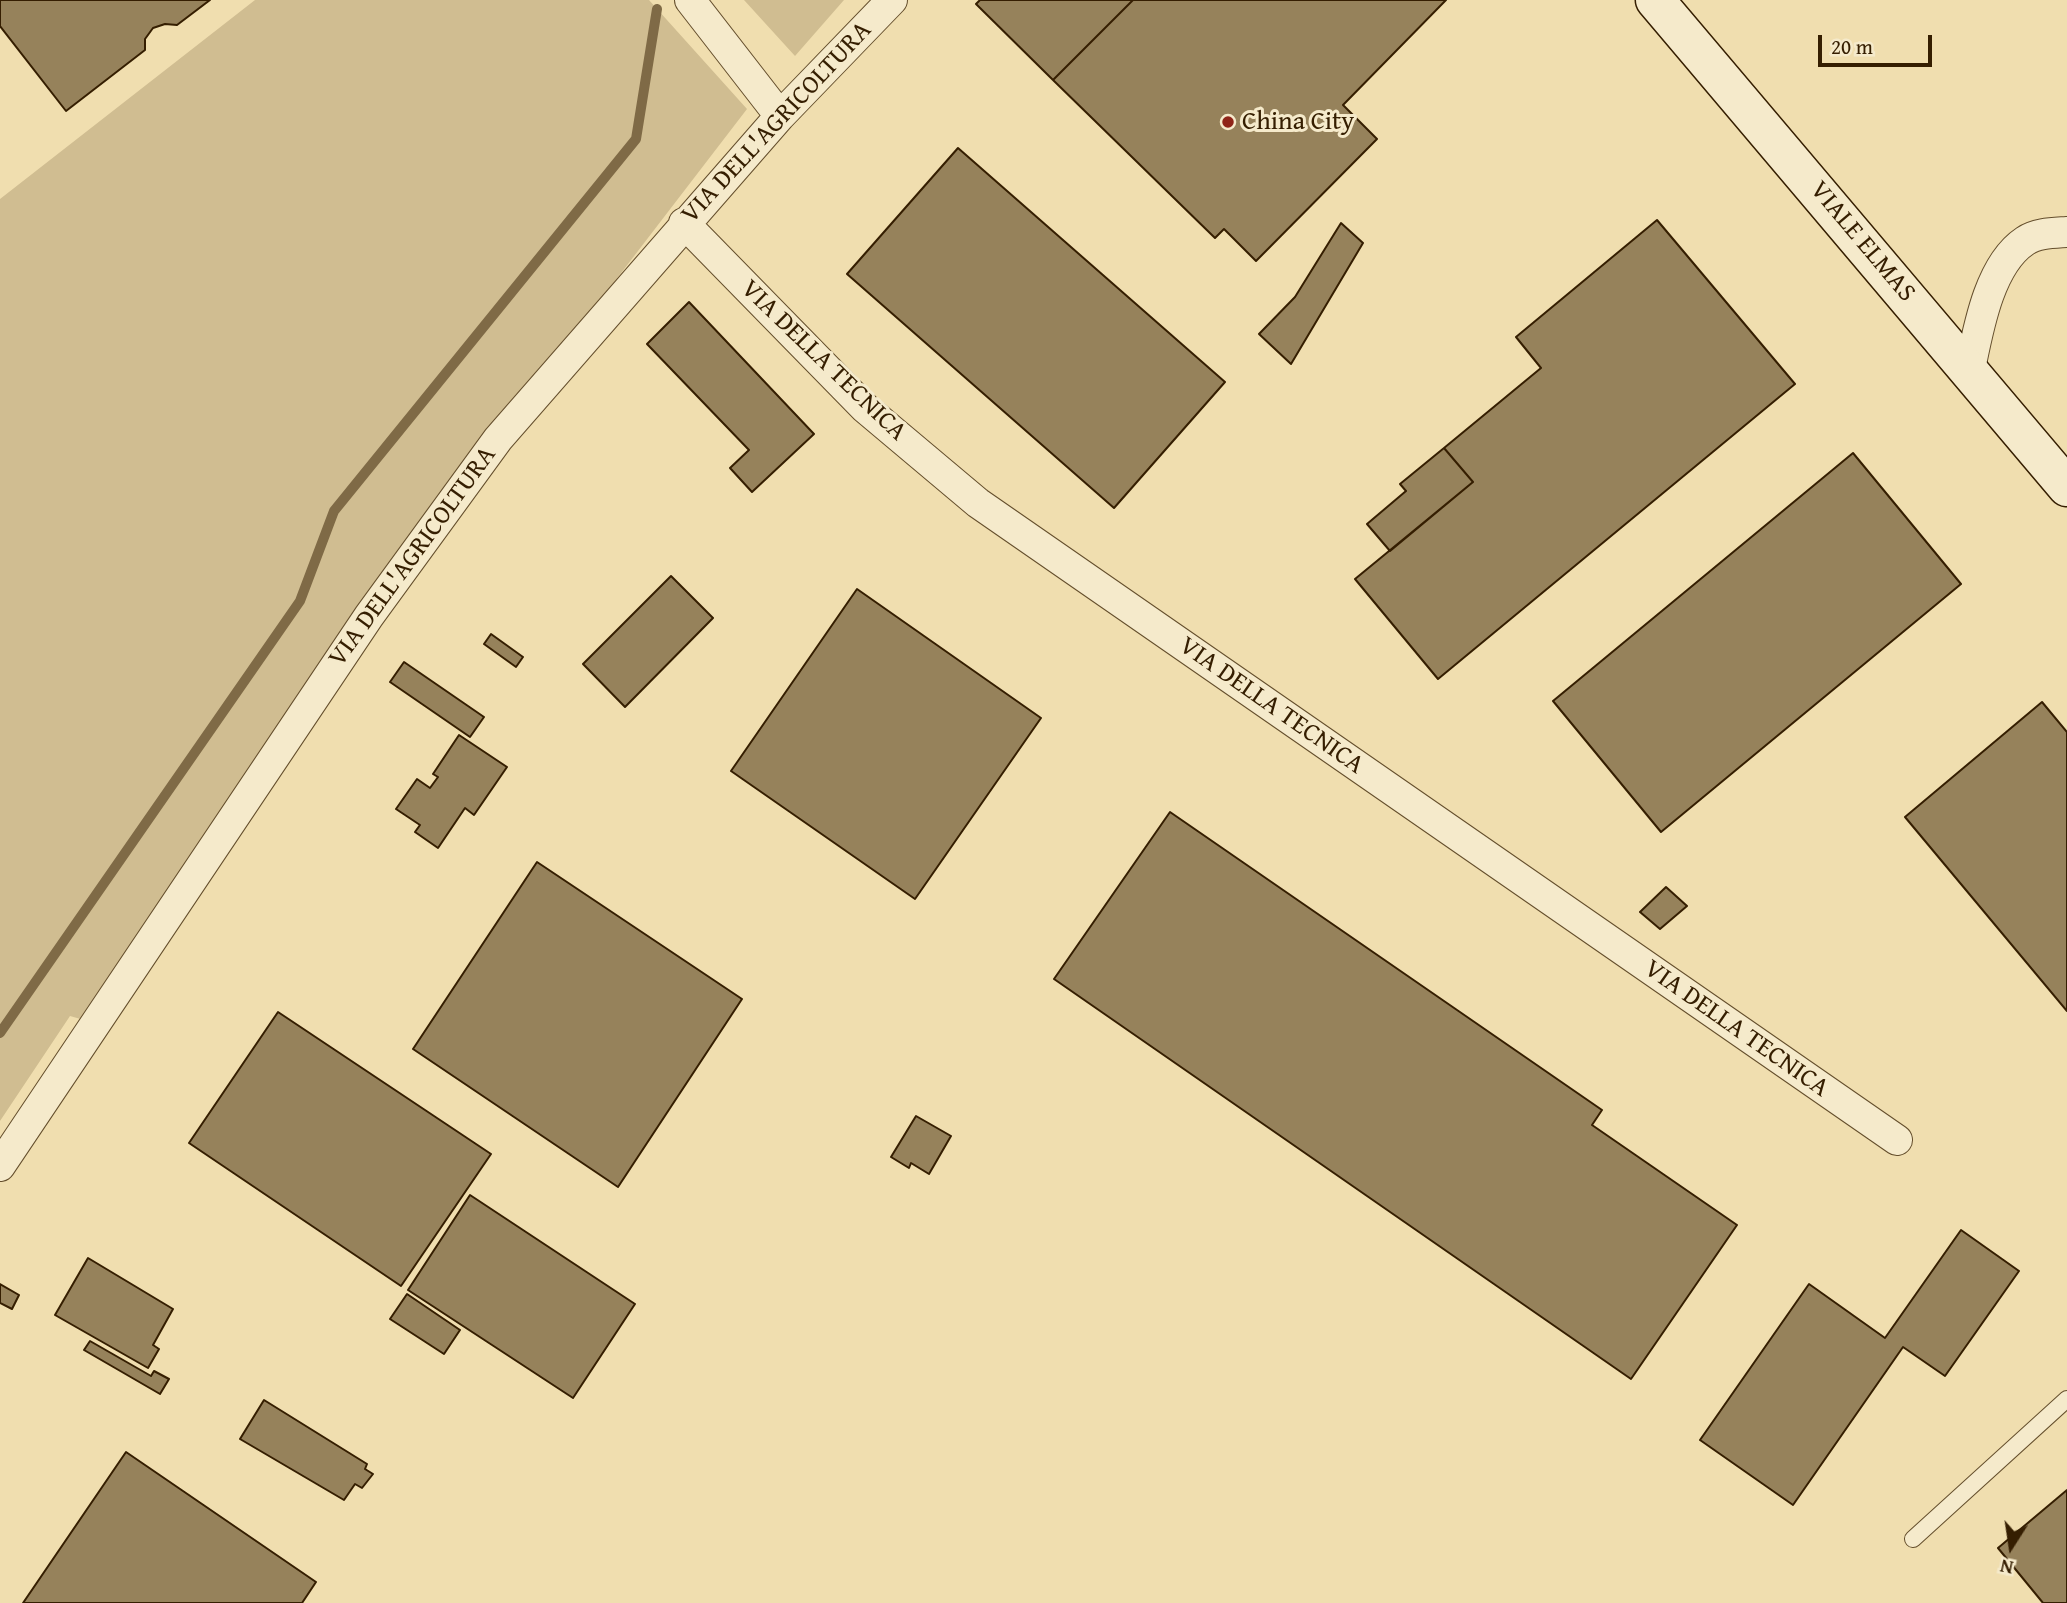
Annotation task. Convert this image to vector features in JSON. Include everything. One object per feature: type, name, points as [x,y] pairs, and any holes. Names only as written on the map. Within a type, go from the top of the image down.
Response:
[{"type":"main road","name":"VIALE ELMAS","points":[[1655,0],[1970,369],[2067,487]]},
{"type":"street","points":[[690,0],[780,116]]},
{"type":"street","name":"VIA DELL'AGRICOLTURA","points":[[0,1166],[369,616],[498,439],[780,116],[892,0]]},
{"type":"street","name":"VIA DELLA TECNICA","points":[[684,223],[865,408],[978,503],[1897,1140]]},
{"type":"street","points":[[1970,369],[1987,300],[2005,264],[2025,241],[2047,233],[2067,232]]},
{"type":"lane","points":[[1913,1539],[2067,1399]]},
{"type":"shaded area","points":[[255,0],[649,0],[747,109],[330,652],[84,1020],[70,1016],[0,1121],[0,199]]},
{"type":"shaded area","points":[[744,0],[844,0],[795,56]]},
{"type":"building","points":[[0,0],[210,0],[177,25],[165,24],[153,28],[145,39],[145,50],[66,111],[0,26]]},
{"type":"building","points":[[980,0],[1133,0],[1053,80],[976,4]]},
{"type":"building","name":"China City","points":[[1133,0],[1446,0],[1343,105],[1377,139],[1256,261],[1224,229],[1215,238],[1053,80]]},
{"type":"building","points":[[958,148],[1225,382],[1114,508],[847,274]]},
{"type":"building","points":[[1657,220],[1795,384],[1438,679],[1355,579],[1473,482],[1444,448],[1541,368],[1516,337]]},
{"type":"building","points":[[1341,223],[1363,243],[1291,364],[1259,334],[1295,297]]},
{"type":"building","points":[[689,302],[814,434],[752,492],[730,468],[749,450],[647,344]]},
{"type":"building","points":[[1444,448],[1473,482],[1390,551],[1367,524],[1406,491],[1400,484]]},
{"type":"building","points":[[1853,453],[1961,584],[1661,832],[1553,701]]},
{"type":"building","points":[[671,576],[713,618],[625,707],[583,664]]},
{"type":"building","points":[[857,589],[1041,718],[915,899],[731,771]]},
{"type":"building","points":[[491,634],[523,657],[516,667],[484,644]]},
{"type":"building","points":[[404,662],[484,717],[470,737],[390,682]]},
{"type":"building","points":[[2042,702],[2067,732],[2067,1011],[1905,817]]},
{"type":"building","points":[[459,735],[507,767],[474,815],[465,808],[438,848],[415,832],[420,825],[396,809],[417,779],[430,788],[438,777],[433,774]]},
{"type":"building","points":[[1170,812],[1602,1110],[1592,1125],[1737,1225],[1631,1379],[1054,979]]},
{"type":"building","points":[[537,862],[742,999],[618,1187],[413,1049]]},
{"type":"building","points":[[1666,887],[1687,906],[1660,929],[1640,912]]},
{"type":"building","points":[[278,1012],[491,1154],[401,1286],[189,1143]]},
{"type":"building","points":[[916,1116],[951,1136],[929,1174],[911,1163],[909,1168],[891,1157]]},
{"type":"building","points":[[470,1195],[635,1304],[573,1398],[408,1290]]},
{"type":"building","points":[[1961,1230],[2019,1271],[1945,1376],[1903,1347],[1793,1505],[1700,1440],[1809,1284],[1885,1338]]},
{"type":"building","points":[[88,1258],[173,1309],[153,1345],[159,1349],[148,1368],[55,1315]]},
{"type":"building","points":[[0,1284],[19,1295],[12,1309],[0,1303]]},
{"type":"building","points":[[407,1294],[460,1330],[444,1354],[390,1319]]},
{"type":"building","points":[[90,1341],[151,1376],[154,1371],[169,1379],[160,1394],[84,1350]]},
{"type":"building","points":[[264,1400],[367,1464],[365,1469],[373,1474],[362,1488],[355,1484],[344,1500],[240,1439]]},
{"type":"building","points":[[126,1452],[316,1582],[302,1603],[23,1603]]},
{"type":"building","points":[[2067,1490],[2067,1603],[2043,1603],[1998,1548]]},
{"type":"waterway","points":[[0,1033],[300,601],[334,511],[636,139],[657,9]]},
{"type":"place","name":"China City","points":[[1228,122]]}]
